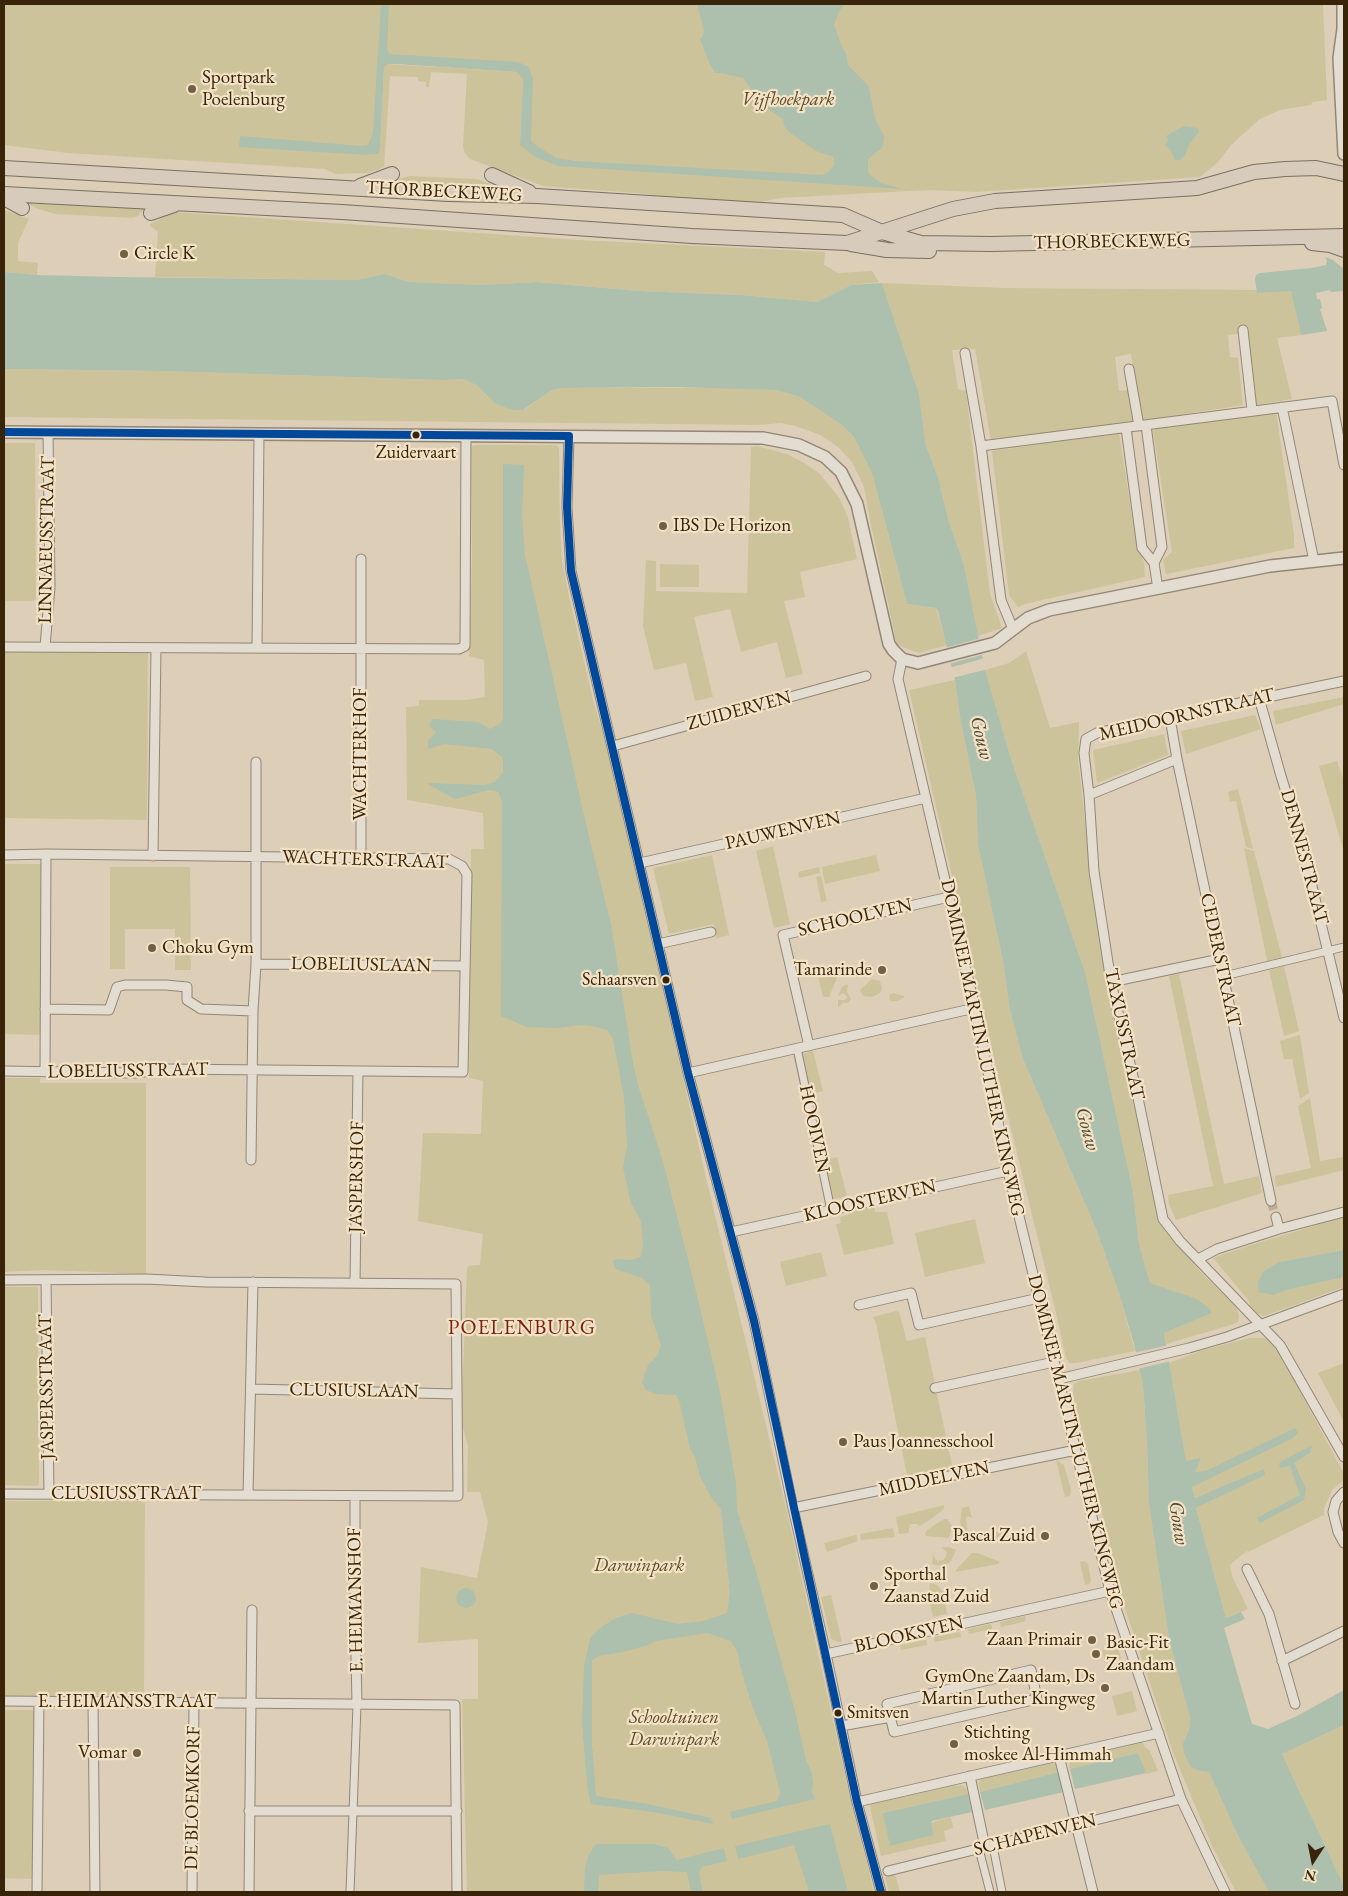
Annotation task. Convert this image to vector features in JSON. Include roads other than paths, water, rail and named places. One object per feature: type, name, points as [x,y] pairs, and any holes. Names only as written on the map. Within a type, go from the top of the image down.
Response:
[{"type":"main road","name":"THORBECKEWEG","points":[[4,168],[448,194],[537,196],[842,215],[882,232],[921,243],[991,244],[1344,236]]},
{"type":"main road","name":"THORBECKEWEG","points":[[4,194],[181,203],[692,236],[848,243],[953,209],[995,201],[1197,188],[1254,172],[1316,168],[1344,174]]},
{"type":"main road","points":[[355,188],[392,174]]},
{"type":"main road","points":[[492,175],[537,196]]},
{"type":"main road","points":[[4,198],[22,208]]},
{"type":"main road","points":[[151,213],[181,203]]},
{"type":"main road","points":[[848,243],[887,250],[1014,253],[1286,243],[1324,244],[1344,250]]},
{"type":"street","points":[[1343,4],[1344,31],[1339,58],[1344,154]]},
{"type":"street","points":[[1316,168],[1344,167]]},
{"type":"street","points":[[1244,330],[1252,410]]},
{"type":"street","points":[[965,353],[981,446],[1001,600],[1013,629]]},
{"type":"street","points":[[1129,369],[1142,425],[1162,547],[1154,563]]},
{"type":"street","points":[[981,446],[1252,410],[1309,405],[1332,400],[1344,465]]},
{"type":"street","points":[[1282,407],[1314,561]]},
{"type":"street","points":[[1126,428],[1142,548],[1154,563],[1158,589]]},
{"type":"street","points":[[4,432],[763,438],[800,445],[825,457],[841,472],[857,504],[889,644],[902,659],[918,663],[995,643],[1035,614],[1043,612],[1270,566],[1344,558]]},
{"type":"street","name":"LINNAEUSSTRAAT","points":[[45,647],[50,587],[48,432]]},
{"type":"street","points":[[258,648],[259,434]]},
{"type":"street","points":[[361,559],[362,649],[459,650],[466,646],[466,436]]},
{"type":"street","points":[[569,436],[567,507],[571,571],[688,1073],[754,1321],[857,1802],[881,1892]]},
{"type":"street","name":"LINNAEUSSTRAAT","points":[[4,647],[362,649]]},
{"type":"street","points":[[153,856],[156,648]]},
{"type":"street","name":"WACHTERHOF","points":[[361,858],[362,649]]},
{"type":"street","name":"DOMINEE MARTIN LUTHER KINGWEG","points":[[902,659],[898,679],[975,1008],[1008,1171],[1110,1591],[1181,1799],[1225,1892]]},
{"type":"street","name":"ZUIDERVEN","points":[[613,746],[866,676]]},
{"type":"street","name":"MEIDOORNSTRAAT","points":[[1089,795],[1084,753],[1086,739],[1097,733],[1344,681]]},
{"type":"street","name":"DENNESTRAAT","points":[[1259,698],[1300,837],[1344,1018]]},
{"type":"street","name":"CEDERSTRAAT","points":[[1170,718],[1177,759],[1271,1201]]},
{"type":"street","points":[[1089,795],[1177,759]]},
{"type":"street","name":"WACHTERSTRAAT","points":[[256,762],[257,857]]},
{"type":"street","name":"TAXUSSTRAAT","points":[[1089,795],[1094,871],[1111,982],[1138,1098],[1163,1219],[1180,1241],[1280,1346],[1344,1457]]},
{"type":"street","name":"PAUWENVEN","points":[[640,863],[926,798]]},
{"type":"street","points":[[45,1072],[46,854]]},
{"type":"street","name":"WACHTERSTRAAT","points":[[4,855],[449,859],[462,866],[466,874],[465,966]]},
{"type":"street","points":[[251,1160],[257,857]]},
{"type":"street","name":"SCHOOLVEN","points":[[809,1046],[783,935],[949,897]]},
{"type":"street","points":[[658,944],[711,932]]},
{"type":"street","points":[[1224,976],[1344,947]]},
{"type":"street","points":[[1111,982],[1220,959]]},
{"type":"street","name":"LOBELIUSLAAN","points":[[256,964],[465,966]]},
{"type":"street","name":"LOBELIUSSTRAAT","points":[[4,1071],[135,1073],[167,1069],[463,1072],[465,966]]},
{"type":"street","points":[[45,1009],[109,1010],[117,987],[125,985],[166,985],[187,987],[187,1000],[201,1009],[253,1012]]},
{"type":"street","points":[[688,1073],[975,1008]]},
{"type":"street","name":"HOOIVEN","points":[[797,1048],[830,1210]]},
{"type":"street","name":"JASPERSHOF","points":[[355,1283],[358,1071]]},
{"type":"street","name":"KLOOSTERVEN","points":[[731,1232],[1008,1171]]},
{"type":"street","points":[[1198,1260],[1217,1248],[1344,1212]]},
{"type":"street","points":[[1276,1217],[1279,1229]]},
{"type":"street","points":[[4,1280],[146,1279],[456,1284],[457,1394]]},
{"type":"street","name":"JASPERSSTRAAT","points":[[46,1280],[49,1494]]},
{"type":"street","points":[[248,1495],[253,1282]]},
{"type":"street","points":[[860,1305],[911,1293],[919,1325],[1039,1298]]},
{"type":"street","points":[[1058,1379],[1189,1348],[1227,1337],[1344,1294]]},
{"type":"street","points":[[935,1388],[1054,1362]]},
{"type":"street","name":"CLUSIUSLAAN","points":[[251,1389],[457,1394]]},
{"type":"street","name":"CLUSIUSSTRAAT","points":[[4,1494],[458,1496],[457,1394]]},
{"type":"street","name":"MIDDELVEN","points":[[793,1508],[1076,1450]]},
{"type":"street","points":[[1344,1492],[1336,1500],[1333,1512],[1338,1532],[1344,1543]]},
{"type":"street","name":"E. HEIMANSHOF","points":[[355,1496],[354,1608],[357,1705]]},
{"type":"street","points":[[1247,1569],[1269,1614],[1295,1704]]},
{"type":"street","name":"BLOOKSVEN","points":[[826,1654],[1110,1591]]},
{"type":"street","points":[[249,1892],[252,1610]]},
{"type":"street","points":[[1282,1661],[1344,1632]]},
{"type":"street","points":[[1031,1670],[1037,1699],[894,1732],[890,1717],[888,1704],[1031,1670]]},
{"type":"street","name":"E. HEIMANSSTRAAT","points":[[4,1701],[455,1706],[457,1810]]},
{"type":"street","points":[[37,1892],[39,1702]]},
{"type":"street","points":[[93,1702],[95,1892]]},
{"type":"street","name":"DE BLOEMKORF","points":[[192,1892],[194,1703]]},
{"type":"street","points":[[350,1892],[357,1705]]},
{"type":"street","points":[[841,1726],[890,1717]]},
{"type":"street","points":[[857,1802],[1159,1733]]},
{"type":"street","points":[[1059,1756],[1093,1892]]},
{"type":"street","points":[[970,1776],[986,1847],[1002,1892]]},
{"type":"street","name":"SCHAPENVEN","points":[[888,1871],[1181,1799]]},
{"type":"street","points":[[249,1811],[457,1810],[457,1892]]},
{"type":"street","points":[[986,1847],[990,1892]]},
{"type":"water","points":[[381,4],[389,4],[387,50],[390,54],[518,62],[529,67],[533,79],[531,141],[556,158],[575,161],[822,175],[834,166],[834,157],[816,151],[789,132],[784,126],[783,119],[763,105],[743,78],[715,73],[700,39],[703,36],[704,29],[697,4],[845,4],[834,24],[847,56],[848,65],[869,87],[875,119],[884,136],[883,147],[868,159],[868,171],[871,176],[881,183],[902,189],[558,166],[535,157],[520,145],[523,79],[517,72],[397,64],[388,64],[384,67],[380,150],[378,154],[363,155],[239,147],[240,136],[368,145],[373,133]]},
{"type":"water","points":[[1184,126],[1197,128],[1199,132],[1188,146],[1181,160],[1175,160],[1170,149],[1165,145],[1168,141],[1166,136]]},
{"type":"water","points":[[1325,257],[1333,260],[1344,269],[1344,291],[1331,292],[1330,290],[1316,293],[1317,299],[1320,299],[1322,308],[1320,309],[1327,331],[1301,335],[1291,291],[1257,293],[1256,275],[1326,265]]},
{"type":"water","name":"Gouw","points":[[4,272],[37,275],[118,277],[356,280],[385,274],[409,282],[483,285],[537,282],[638,291],[741,295],[817,302],[851,285],[882,283],[919,394],[926,446],[938,477],[949,522],[964,565],[985,670],[1012,762],[1085,972],[1133,1191],[1139,1244],[1150,1283],[1195,1298],[1208,1307],[1212,1313],[1164,1333],[1186,1461],[1201,1458],[1195,1472],[1206,1471],[1295,1428],[1298,1433],[1291,1439],[1192,1487],[1195,1498],[1264,1469],[1265,1475],[1196,1508],[1226,1618],[1241,1612],[1245,1619],[1224,1628],[1252,1724],[1268,1729],[1297,1716],[1344,1690],[1344,1725],[1282,1754],[1344,1886],[1344,1892],[1269,1892],[1239,1838],[1209,1772],[1191,1767],[1184,1753],[1183,1743],[1189,1730],[1190,1718],[1169,1639],[1149,1504],[1143,1385],[1134,1344],[1118,1290],[1096,1229],[1023,1059],[1010,1011],[1003,961],[978,845],[976,796],[960,717],[955,680],[938,611],[936,608],[907,604],[872,473],[854,437],[842,425],[800,397],[776,390],[675,387],[560,388],[552,390],[523,410],[513,410],[496,404],[476,385],[464,379],[4,369]]},
{"type":"water","points":[[503,464],[524,465],[522,516],[525,555],[589,837],[611,924],[633,1063],[638,1085],[662,1158],[692,1275],[719,1387],[736,1483],[737,1510],[795,1711],[806,1760],[812,1774],[812,1791],[815,1799],[732,1819],[730,1812],[777,1801],[780,1793],[767,1741],[752,1706],[738,1653],[731,1641],[707,1633],[656,1641],[649,1645],[599,1656],[592,1660],[592,1745],[596,1796],[648,1804],[711,1818],[713,1824],[653,1812],[591,1804],[587,1784],[582,1722],[584,1666],[590,1639],[603,1626],[616,1618],[632,1613],[678,1624],[703,1621],[727,1613],[730,1593],[721,1509],[711,1497],[700,1476],[695,1457],[690,1448],[679,1400],[676,1395],[656,1394],[646,1390],[642,1382],[648,1365],[658,1355],[661,1345],[651,1316],[650,1285],[642,1278],[616,1269],[613,1262],[615,1259],[631,1260],[641,1257],[643,1243],[641,1221],[631,1203],[623,1167],[627,1146],[624,1097],[613,1039],[607,1030],[592,1026],[527,1027],[501,1016],[502,801],[498,792],[489,790],[455,799],[426,783],[484,785],[495,782],[503,773],[503,758],[492,749],[444,744],[428,749],[428,741],[436,732],[429,726],[432,719],[478,722],[490,729],[500,724],[503,718]]},
{"type":"water","points":[[1344,1250],[1344,1277],[1273,1295],[1259,1292],[1258,1283],[1263,1272],[1279,1262]]},
{"type":"water","points":[[1312,1445],[1310,1453],[1294,1463],[1306,1489],[1304,1500],[1260,1523],[1257,1518],[1300,1495],[1290,1466],[1280,1468],[1279,1463]]},
{"type":"water","points":[[466,1588],[473,1591],[476,1598],[473,1605],[466,1608],[459,1605],[456,1598],[459,1591]]},
{"type":"water","points":[[1138,1753],[1146,1773],[1075,1789],[1070,1769]]},
{"type":"water","points":[[1059,1772],[1064,1792],[985,1810],[980,1792]]},
{"type":"water","points":[[968,1794],[972,1812],[932,1821],[933,1835],[890,1846],[883,1813]]},
{"type":"water","points":[[830,1824],[848,1892],[809,1892],[794,1845],[738,1859],[735,1846]]},
{"type":"water","points":[[596,1844],[654,1844],[668,1848],[677,1860],[724,1848],[727,1861],[702,1867],[699,1873],[703,1892],[691,1892],[687,1872],[661,1871],[599,1875],[598,1892],[584,1892],[585,1868],[589,1854]]},
{"type":"tunnel","points":[[1271,1201],[1276,1217]]},
{"type":"place","name":"Sportpark Poelenburg","points":[[192,89]]},
{"type":"place","name":"Circle K","points":[[124,254]]},
{"type":"place","name":"Zuidervaart","points":[[416,435]]},
{"type":"place","name":"IBS De Horizon","points":[[663,526]]},
{"type":"place","name":"Choku Gym","points":[[152,948]]},
{"type":"place","name":"Tamarinde","points":[[882,970]]},
{"type":"place","name":"Schaarsven","points":[[666,980]]},
{"type":"place","name":"Paus Joannesschool","points":[[843,1442]]},
{"type":"place","name":"Pascal Zuid","points":[[1045,1536]]},
{"type":"place","name":"Sporthal Zaanstad Zuid","points":[[874,1586]]},
{"type":"place","name":"Zaan Primair","points":[[1092,1640]]},
{"type":"place","name":"Basic-Fit Zaandam","points":[[1096,1654]]},
{"type":"place","name":"GymOne Zaandam, Ds Martin Luther Kingweg","points":[[1105,1688]]},
{"type":"place","name":"Smitsven","points":[[838,1713]]},
{"type":"place","name":"Stichting moskee Al-Himmah","points":[[954,1744]]},
{"type":"place","name":"Vomar","points":[[137,1753]]},
{"type":"district","name":"POELENBURG","points":[[522,1328]]},
{"type":"park label","name":"Vijfhoekpark","points":[[788,100]]},
{"type":"park label","name":"Darwinpark","points":[[639,1566]]},
{"type":"park label","name":"Schooltuinen Darwinpark","points":[[674,1729]]}]
